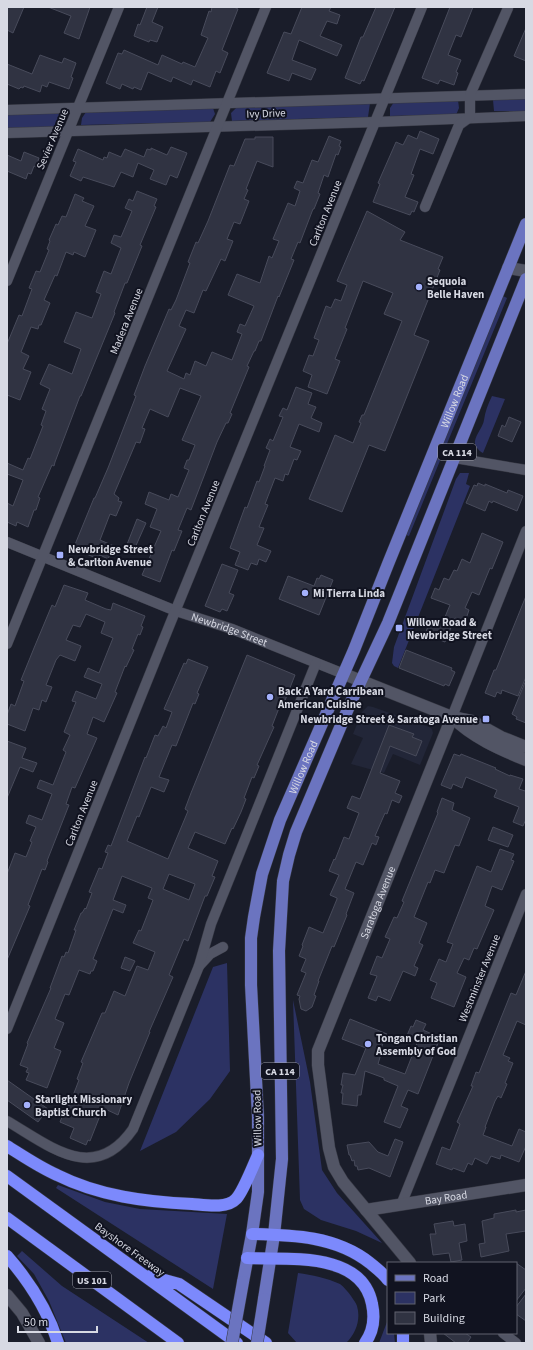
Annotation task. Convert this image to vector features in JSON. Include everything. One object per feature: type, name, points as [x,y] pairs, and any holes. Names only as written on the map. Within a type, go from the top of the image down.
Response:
[{"type":"highway","points":[[7,1146],[38,1166],[58,1176],[113,1196],[155,1202],[197,1205],[228,1204],[236,1199],[258,1155]]},
{"type":"highway","name":"Bayshore Freeway","points":[[7,1176],[237,1343]]},
{"type":"highway","name":"US 101","points":[[7,1218],[178,1343]]},
{"type":"highway","points":[[252,1234],[322,1239],[347,1248],[364,1258],[387,1279]]},
{"type":"highway","points":[[7,1256],[32,1290],[58,1343]]},
{"type":"highway","points":[[247,1258],[309,1260],[335,1265],[350,1271],[361,1280],[367,1288],[373,1308],[372,1327],[370,1335],[365,1343]]},
{"type":"highway","points":[[143,1274],[179,1284],[266,1343]]},
{"type":"main road","name":"Willow Road","points":[[232,1343],[252,1234],[258,1192],[258,1117],[251,938],[257,899],[269,850],[280,820],[344,674],[526,224]]},
{"type":"main road","name":"Willow Road","points":[[257,1343],[274,1235],[282,1147],[278,958],[283,881],[296,832],[350,704],[388,623],[526,279]]},
{"type":"street","name":"Sevier Avenue","points":[[7,281],[119,7]]},
{"type":"street","name":"Madera Avenue","points":[[7,644],[266,7]]},
{"type":"street","name":"Carlton Avenue","points":[[7,1029],[422,7]]},
{"type":"street","points":[[425,207],[459,125],[470,117],[470,95],[508,8]]},
{"type":"street","name":"Ivy Drive","points":[[7,110],[526,94]]},
{"type":"street","name":"Ivy Drive","points":[[7,133],[526,116]]},
{"type":"street","points":[[508,268],[526,271]]},
{"type":"street","points":[[455,458],[526,470]]},
{"type":"street","name":"Saratoga Avenue","points":[[409,1262],[338,1175],[331,1158],[318,1065],[318,1051],[526,531]]},
{"type":"street","name":"Newbridge Street","points":[[7,542],[176,610],[232,629],[452,717],[472,721],[501,737],[526,747]]},
{"type":"street","points":[[7,1121],[55,1150],[75,1157],[94,1158],[103,1155],[122,1144],[133,1129],[199,966],[211,924],[316,663]]},
{"type":"street","name":"Newbridge Street","points":[[452,717],[462,727],[480,738],[526,760]]},
{"type":"street","name":"Westminster Avenue","points":[[400,1205],[526,894]]},
{"type":"street","points":[[199,966],[210,954],[223,946]]},
{"type":"street","name":"Bay Road","points":[[366,1210],[526,1185]]},
{"type":"street","points":[[7,1295],[22,1313],[39,1343]]},
{"type":"street","points":[[504,1334],[516,1343]]},
{"type":"shaded area","points":[[368,706],[432,729],[433,733],[420,765],[393,754],[384,773],[351,764],[363,738],[353,734],[362,712]]},
{"type":"green space","points":[[526,99],[526,111],[494,111],[493,100]]},
{"type":"green space","points":[[458,100],[459,108],[456,115],[390,116],[390,108],[394,102]]},
{"type":"green space","points":[[370,103],[368,117],[232,121],[231,113],[237,107]]},
{"type":"green space","points":[[213,108],[215,114],[210,122],[81,125],[82,118],[86,112]]},
{"type":"green space","points":[[64,113],[64,120],[61,127],[7,129],[7,115]]},
{"type":"green space","points":[[501,295],[507,298],[409,536],[406,535]]},
{"type":"green space","points":[[492,396],[505,399],[483,453],[475,445],[475,441]]},
{"type":"green space","points":[[460,473],[469,473],[466,484],[470,486],[398,668],[392,663],[394,647],[456,479]]},
{"type":"green space","points":[[227,963],[230,1071],[210,1099],[176,1132],[140,1151],[213,967]]},
{"type":"green space","points":[[293,1000],[310,1082],[322,1170],[337,1193],[382,1243],[356,1231],[321,1220],[304,1209],[300,1200]]},
{"type":"green space","points":[[58,1185],[105,1202],[140,1209],[227,1214],[213,1289],[56,1188]]},
{"type":"green space","points":[[22,1251],[62,1286],[149,1343],[66,1343],[49,1301],[34,1274],[17,1256]]},
{"type":"green space","points":[[298,1273],[319,1277],[340,1284],[351,1296],[357,1306],[358,1321],[355,1331],[346,1343],[297,1343],[288,1333]]},
{"type":"green space","points":[[387,1322],[387,1334],[394,1334],[395,1343],[379,1343]]},
{"type":"building","points":[[7,7],[24,7],[13,33],[7,30]]},
{"type":"building","points":[[48,7],[90,7],[79,39],[64,33],[71,16]]},
{"type":"building","points":[[147,7],[158,7],[152,22],[163,27],[157,42],[150,40],[149,42],[134,36],[138,24],[140,25]]},
{"type":"building","points":[[212,7],[234,7],[238,9],[222,50],[228,53],[220,73],[216,71],[210,87],[193,80],[191,85],[173,77],[171,82],[148,72],[141,90],[134,87],[133,89],[122,84],[120,89],[106,83],[118,53],[122,54],[124,50],[158,65],[162,55],[182,64],[183,62],[195,67],[208,38],[201,35],[209,11],[211,12]]},
{"type":"building","points":[[302,7],[331,7],[329,11],[340,15],[337,24],[327,21],[320,36],[342,45],[337,56],[299,40],[292,60],[316,69],[311,80],[292,73],[289,81],[267,73],[284,32],[291,34]]},
{"type":"building","points":[[376,7],[395,7],[364,81],[362,80],[360,84],[345,78],[361,37],[363,37]]},
{"type":"building","points":[[450,7],[473,7],[461,37],[456,35],[448,55],[461,60],[456,72],[458,73],[454,85],[440,80],[438,84],[422,78]]},
{"type":"building","points":[[526,28],[526,61],[514,56]]},
{"type":"building","points":[[40,55],[62,63],[64,58],[76,63],[69,89],[49,82],[47,87],[42,85],[40,92],[24,86],[23,88],[21,87],[19,89],[7,84],[7,64],[32,74]]},
{"type":"building","points":[[420,131],[439,139],[433,154],[420,149],[411,174],[414,175],[405,197],[418,202],[414,212],[412,211],[410,215],[373,202],[380,184],[378,183],[396,142],[403,145],[408,135],[417,139]]},
{"type":"building","points":[[329,136],[341,141],[339,146],[341,147],[338,155],[336,154],[328,177],[324,175],[318,193],[320,194],[300,243],[298,242],[291,259],[294,260],[279,297],[278,296],[261,341],[259,341],[247,366],[249,367],[230,413],[232,414],[217,442],[191,510],[187,508],[178,530],[182,531],[174,551],[172,550],[160,582],[142,575],[161,531],[150,527],[157,509],[145,504],[149,492],[169,500],[171,494],[178,497],[189,470],[184,468],[195,445],[182,440],[201,396],[180,388],[168,417],[150,409],[142,428],[145,429],[140,443],[136,442],[114,494],[119,498],[118,501],[122,502],[116,516],[110,514],[100,540],[114,546],[108,559],[100,555],[98,559],[82,552],[74,547],[108,468],[136,396],[134,395],[145,366],[169,309],[171,310],[176,300],[196,242],[198,243],[208,221],[230,165],[234,166],[245,139],[255,139],[255,137],[273,137],[273,167],[257,161],[246,189],[248,190],[244,199],[249,201],[240,224],[234,222],[227,239],[233,241],[225,261],[221,259],[206,291],[203,290],[194,313],[186,310],[179,326],[186,329],[167,371],[184,379],[186,373],[190,375],[195,361],[206,366],[212,352],[232,360],[242,334],[237,332],[240,324],[245,326],[254,306],[228,295],[237,274],[260,283],[269,256],[272,258],[279,241],[273,239],[288,203],[295,206],[300,191],[294,188],[297,181],[303,183],[312,160],[318,162]]},
{"type":"building","points":[[171,147],[187,153],[177,178],[170,175],[166,185],[150,179],[154,170],[138,163],[133,177],[121,172],[114,187],[83,177],[81,181],[70,176],[76,162],[73,161],[78,149],[103,160],[104,157],[107,158],[109,152],[121,157],[125,149],[144,157],[147,149],[151,150],[151,148],[167,155]]},
{"type":"building","points":[[24,152],[39,158],[36,167],[34,166],[31,174],[28,173],[26,179],[7,171],[7,155],[21,161]]},
{"type":"building","points":[[137,191],[157,199],[154,206],[156,207],[140,245],[142,246],[127,283],[125,283],[114,312],[115,313],[80,396],[54,466],[52,465],[38,497],[40,498],[36,510],[34,510],[28,527],[17,522],[16,526],[7,522],[7,503],[13,506],[23,480],[7,474],[7,463],[23,470],[28,458],[30,459],[43,426],[41,425],[46,411],[42,409],[50,389],[40,384],[49,364],[72,374],[81,349],[64,342],[76,312],[92,318],[101,294],[96,292],[104,271],[111,274],[121,248],[111,243],[114,235],[121,237],[132,211],[125,208],[129,199],[133,201]]},
{"type":"building","points":[[75,194],[84,198],[82,201],[94,206],[85,226],[96,230],[85,257],[74,252],[73,255],[66,252],[57,276],[55,275],[44,300],[50,303],[41,325],[39,325],[38,329],[31,327],[21,352],[29,356],[23,369],[31,372],[20,400],[7,395],[7,344],[19,315],[22,316],[32,289],[29,288],[36,271],[40,272],[49,250],[47,249],[49,240],[56,224],[58,225],[62,216],[66,217]]},
{"type":"building","points":[[367,211],[405,232],[400,240],[443,257],[438,269],[440,270],[414,335],[429,341],[385,451],[369,445],[342,512],[309,499],[335,435],[353,443],[361,423],[359,422],[362,415],[364,415],[402,321],[384,314],[393,293],[363,281],[335,359],[340,361],[327,394],[308,387],[312,375],[303,371],[309,355],[313,356],[319,340],[314,338],[326,306],[331,308],[335,299],[341,301],[347,285],[337,281]]},
{"type":"building","points":[[296,387],[312,393],[308,404],[316,407],[311,418],[322,423],[319,432],[299,424],[290,447],[301,451],[297,460],[294,459],[288,475],[285,474],[283,481],[275,478],[265,504],[268,505],[259,527],[264,528],[257,545],[271,551],[266,562],[259,559],[257,565],[251,563],[248,570],[235,565],[240,552],[230,548],[245,507],[247,508],[257,481],[259,482],[265,466],[270,450],[266,448],[270,439],[273,441],[283,417],[279,416],[283,408],[287,410]]},
{"type":"building","points":[[509,417],[521,422],[512,442],[498,436],[502,425],[505,427]]},
{"type":"building","points":[[478,483],[485,486],[485,484],[507,493],[508,490],[523,496],[517,511],[493,501],[492,503],[489,501],[485,511],[466,503],[474,485],[477,486]]},
{"type":"building","points":[[137,519],[146,523],[134,550],[126,547]]},
{"type":"building","points":[[482,533],[503,542],[479,595],[472,592],[465,608],[469,610],[465,622],[455,618],[445,642],[425,634],[431,619],[442,624],[450,605],[431,598],[435,588],[439,590],[444,578],[449,580],[454,570],[457,571],[462,559],[470,563]]},
{"type":"building","points":[[222,564],[238,570],[229,593],[234,595],[227,611],[222,609],[220,612],[205,606]]},
{"type":"building","name":"Mi Tierra Linda","points":[[321,575],[333,580],[319,615],[279,599],[288,576],[314,586],[317,578],[319,579]]},
{"type":"building","points":[[64,585],[88,593],[85,600],[106,609],[111,610],[113,603],[145,616],[141,626],[143,627],[140,635],[138,634],[132,649],[134,650],[126,667],[125,666],[115,692],[117,693],[104,722],[93,717],[87,734],[97,738],[75,788],[72,787],[66,804],[69,805],[47,861],[45,870],[42,869],[28,905],[30,906],[7,960],[7,874],[15,853],[26,857],[32,842],[30,841],[36,827],[26,823],[29,815],[42,820],[52,794],[37,788],[40,780],[53,785],[66,752],[63,750],[70,735],[64,732],[76,702],[72,701],[76,691],[96,699],[102,684],[84,677],[88,668],[99,673],[113,638],[101,633],[105,622],[86,614],[80,627],[73,625],[66,640],[81,646],[75,661],[60,655],[56,660],[46,685],[52,687],[46,702],[42,700],[39,710],[33,708],[25,731],[7,724],[7,715],[11,704],[15,706],[24,681],[21,680],[52,605],[55,607]]},
{"type":"building","points":[[526,596],[526,677],[518,696],[502,690],[501,694],[497,692],[495,697],[485,693]]},
{"type":"building","points":[[406,650],[452,668],[451,670],[455,672],[449,686],[445,684],[444,686],[399,668]]},
{"type":"building","points":[[247,655],[295,675],[282,708],[279,708],[272,726],[274,727],[257,765],[259,766],[254,778],[252,777],[244,798],[246,799],[241,812],[225,844],[195,832],[188,848],[218,861],[212,876],[215,877],[207,896],[205,896],[188,941],[184,939],[169,975],[173,977],[149,1032],[118,1115],[103,1108],[90,1141],[88,1140],[86,1145],[70,1138],[74,1128],[60,1122],[67,1105],[69,1106],[79,1080],[77,1079],[83,1063],[81,1062],[102,1013],[105,1013],[114,991],[125,996],[137,966],[148,970],[155,952],[133,943],[139,930],[141,931],[153,900],[148,898],[152,888],[122,876],[113,900],[126,905],[123,913],[113,909],[93,959],[97,961],[93,971],[91,971],[90,974],[79,970],[69,995],[65,994],[55,1019],[64,1023],[54,1048],[61,1051],[47,1088],[26,1080],[29,1073],[26,1072],[28,1068],[20,1065],[28,1044],[27,1043],[51,988],[62,956],[64,957],[66,952],[68,953],[76,930],[74,930],[81,913],[85,908],[86,909],[92,893],[89,892],[99,868],[102,869],[108,853],[105,852],[108,845],[111,846],[145,757],[146,758],[155,735],[158,736],[163,726],[166,728],[172,712],[164,709],[184,663],[186,664],[188,659],[208,667],[197,693],[199,694],[195,704],[193,703],[176,746],[172,745],[159,777],[169,780],[164,792],[151,787],[139,817],[137,816],[127,841],[168,859],[188,811],[185,809]],"holes":[[[169,874],[195,884],[189,900],[163,889]]]},
{"type":"building","points":[[526,680],[526,723],[516,719],[517,717],[512,714]]},
{"type":"building","points":[[389,725],[414,734],[412,737],[422,741],[416,756],[390,746],[380,773],[400,781],[395,793],[402,796],[399,803],[392,800],[387,814],[385,813],[375,836],[379,837],[376,845],[372,843],[363,865],[356,862],[345,889],[354,893],[346,914],[347,915],[334,947],[332,946],[318,981],[314,995],[316,996],[312,1007],[306,1011],[301,1009],[299,999],[300,996],[297,995],[306,973],[301,971],[306,959],[299,956],[303,946],[302,945],[309,927],[323,933],[337,899],[330,895],[339,875],[329,871],[344,837],[349,839],[359,813],[347,808],[352,796],[360,799]]},
{"type":"building","points":[[7,741],[26,748],[22,758],[37,763],[33,772],[20,767],[7,798]]},
{"type":"building","points":[[454,754],[460,756],[461,754],[496,768],[495,769],[510,776],[523,779],[519,789],[525,791],[526,789],[526,819],[523,826],[513,822],[519,807],[494,797],[497,790],[466,777],[462,788],[453,784],[451,789],[441,785]]},
{"type":"building","points":[[442,798],[454,803],[452,810],[470,818],[459,846],[455,845],[444,873],[435,870],[430,883],[428,882],[414,917],[427,923],[419,943],[423,945],[414,966],[418,968],[415,976],[403,971],[390,1001],[378,996],[376,1001],[368,998],[377,976],[370,974],[377,956],[382,958],[390,939],[385,937],[394,917],[397,918],[404,902],[402,901],[438,813],[437,812]]},
{"type":"building","points":[[493,827],[513,835],[508,847],[488,840]]},
{"type":"building","points":[[500,849],[514,854],[511,860],[514,861],[502,890],[492,886],[485,906],[494,910],[477,949],[474,948],[469,960],[464,958],[457,973],[466,977],[454,1007],[431,998],[437,983],[430,980],[439,959],[446,962],[453,944],[447,942],[477,866],[491,872]]},
{"type":"building","points":[[125,957],[135,961],[130,971],[121,968]]},
{"type":"building","points":[[526,971],[526,1025],[517,1021],[503,1055],[510,1058],[508,1061],[513,1063],[505,1083],[507,1084],[501,1098],[498,1096],[495,1101],[483,1135],[512,1146],[519,1129],[526,1132],[526,1146],[519,1162],[501,1155],[500,1159],[491,1156],[487,1164],[475,1158],[472,1165],[468,1163],[464,1172],[453,1168],[452,1170],[436,1164],[442,1147],[450,1150],[460,1124],[457,1122],[473,1086],[471,1086],[476,1072],[479,1073],[511,993],[516,995]]},
{"type":"building","points":[[350,1019],[387,1034],[379,1053],[381,1054],[378,1064],[405,1074],[417,1043],[406,1038],[411,1026],[413,1027],[416,1020],[426,1024],[423,1030],[432,1034],[429,1040],[438,1043],[418,1094],[408,1090],[401,1106],[408,1109],[400,1128],[384,1122],[398,1086],[384,1080],[384,1078],[365,1071],[361,1095],[358,1095],[357,1106],[342,1104],[343,1093],[341,1093],[343,1085],[341,1085],[343,1073],[355,1075],[366,1048],[342,1039]]},
{"type":"building","name":"Starlight Missionary Baptist Church","points":[[7,1080],[48,1109],[38,1122],[7,1100]]},
{"type":"building","points":[[395,1139],[403,1142],[390,1177],[369,1168],[358,1170],[357,1166],[355,1166],[354,1160],[352,1161],[349,1155],[347,1145],[369,1142],[378,1152],[388,1156]]},
{"type":"building","points":[[516,1210],[516,1212],[526,1210],[526,1231],[506,1234],[509,1251],[481,1257],[479,1244],[485,1243],[482,1221],[494,1218],[494,1214]]},
{"type":"building","points":[[453,1221],[454,1226],[465,1224],[467,1241],[459,1243],[462,1260],[451,1262],[449,1253],[433,1255],[430,1234],[436,1234],[434,1224]]},
{"type":"building","points":[[517,1264],[526,1270],[526,1288],[517,1300]]},
{"type":"building","points":[[526,1294],[526,1321],[517,1315],[517,1306]]},
{"type":"building","points":[[444,1334],[466,1334],[471,1337],[467,1343],[456,1343]]},
{"type":"place","name":"Sequoia Belle Haven","points":[[419,287]]},
{"type":"place","name":"Newbridge Street & Carlton Avenue","points":[[60,555]]},
{"type":"place","name":"Mi Tierra Linda","points":[[305,593]]},
{"type":"place","name":"Willow Road & Newbridge Street","points":[[399,628]]},
{"type":"place","name":"Back A Yard Carribean American Cuisine","points":[[270,697]]},
{"type":"place","name":"Newbridge Street & Saratoga Avenue","points":[[486,719]]},
{"type":"place","name":"Tongan Christian Assembly of God","points":[[368,1044]]},
{"type":"place","name":"Starlight Missionary Baptist Church","points":[[27,1105]]}]
